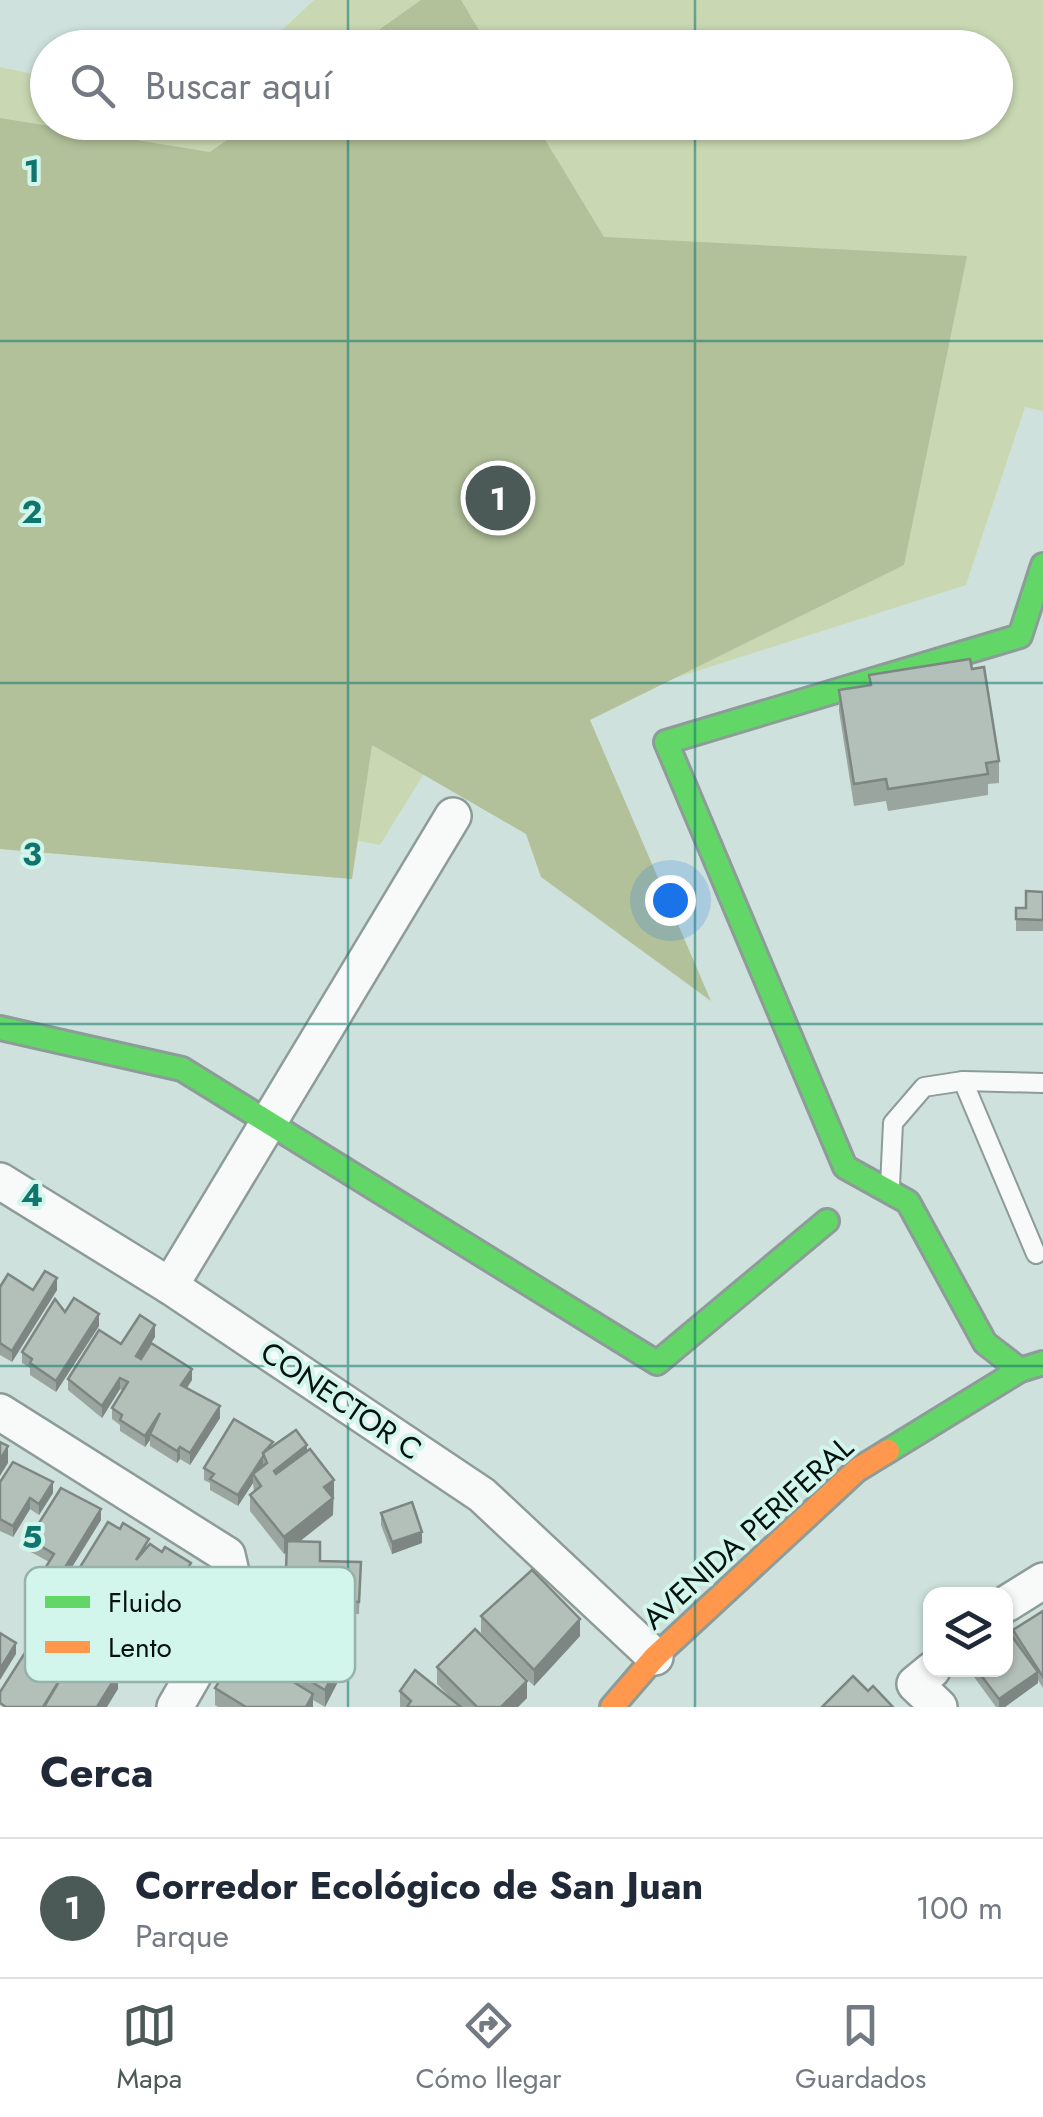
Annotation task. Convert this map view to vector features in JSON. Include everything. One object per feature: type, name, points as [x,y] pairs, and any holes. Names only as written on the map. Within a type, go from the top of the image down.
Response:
[{"type":"street","points":[[1020,1370],[986,1343],[908,1202],[845,1166],[666,742],[1020,636],[1043,565]]},
{"type":"street","points":[[170,1286],[453,816]]},
{"type":"street","points":[[0,1028],[182,1069],[657,1363],[827,1221]]},
{"type":"street","name":"CONECTOR C","points":[[0,1181],[170,1286],[482,1495],[655,1657]]},
{"type":"street","name":"AVENIDA PERIFERAL","points":[[612,1707],[655,1657],[858,1470],[1020,1370],[1043,1363]]},
{"type":"street","points":[[0,1412],[226,1555],[229,1567]]},
{"type":"street","points":[[1013,1600],[1043,1581]]},
{"type":"street","points":[[924,1677],[915,1684],[938,1707]]},
{"type":"street","points":[[175,1707],[189,1682]]},
{"type":"lane","points":[[962,1082],[1036,1254]]},
{"type":"lane","points":[[890,1192],[894,1123],[924,1087],[962,1082],[1043,1083]]},
{"type":"green space","points":[[314,0],[1043,0],[1043,411],[1025,407],[966,585],[644,688],[465,707],[380,845],[0,770],[0,67],[30,73],[30,140],[1013,140],[1013,30],[282,30]]},
{"type":"green space","points":[[421,0],[461,0],[479,30],[379,30]]},
{"type":"green space","points":[[0,118],[30,123],[30,140],[136,140],[210,152],[227,140],[545,140],[604,237],[967,256],[904,565],[590,720],[711,1001],[541,877],[526,834],[372,745],[352,879],[0,849]]},
{"type":"building","points":[[970,659],[972,669],[984,667],[999,761],[986,763],[988,774],[888,789],[886,779],[854,784],[839,690],[871,685],[869,675]]},
{"type":"building","points":[[1026,891],[1043,892],[1043,920],[1016,919],[1016,908],[1026,908]]},
{"type":"building","points":[[45,1271],[57,1278],[12,1351],[0,1343],[0,1287],[8,1274],[33,1290]]},
{"type":"building","points":[[74,1298],[99,1314],[56,1381],[30,1363],[32,1359],[22,1352],[55,1299],[65,1312]]},
{"type":"building","points":[[140,1315],[155,1325],[136,1356],[141,1359],[151,1343],[192,1369],[181,1385],[220,1406],[190,1453],[180,1447],[177,1451],[150,1434],[160,1413],[145,1436],[120,1420],[122,1415],[112,1408],[128,1382],[120,1378],[102,1406],[68,1379],[99,1330],[121,1344]]},
{"type":"building","points":[[234,1419],[273,1442],[238,1495],[210,1479],[214,1474],[204,1468]]},
{"type":"building","points":[[296,1430],[307,1445],[274,1471],[276,1474],[310,1449],[334,1480],[324,1487],[333,1498],[284,1537],[250,1495],[261,1486],[253,1474],[267,1463],[263,1453]]},
{"type":"building","points":[[0,1442],[8,1446],[0,1460]]},
{"type":"building","points":[[13,1462],[53,1482],[39,1504],[30,1498],[13,1526],[0,1519],[0,1482]]},
{"type":"building","points":[[61,1488],[101,1509],[65,1567],[46,1567],[54,1554],[29,1539]]},
{"type":"building","points":[[412,1502],[422,1532],[392,1542],[381,1513]]},
{"type":"building","points":[[108,1522],[120,1529],[123,1523],[149,1539],[136,1560],[150,1544],[162,1552],[165,1547],[191,1563],[189,1567],[80,1567]]},
{"type":"building","points":[[287,1541],[320,1542],[320,1561],[361,1562],[359,1602],[355,1602],[355,1567],[286,1567]]},
{"type":"building","points":[[532,1570],[580,1619],[534,1670],[481,1616]]},
{"type":"building","points":[[1043,1611],[1043,1677],[1013,1630]]},
{"type":"building","points":[[475,1629],[527,1681],[501,1707],[477,1707],[437,1667]]},
{"type":"building","points":[[0,1633],[16,1643],[0,1669]]},
{"type":"building","points":[[1013,1638],[1038,1672],[999,1699],[982,1677],[1013,1677]]},
{"type":"building","points":[[25,1653],[25,1682],[58,1682],[43,1707],[6,1707],[0,1703],[0,1692]]},
{"type":"building","points":[[415,1670],[461,1707],[407,1707],[411,1701],[400,1691]]},
{"type":"building","points":[[853,1676],[868,1691],[873,1686],[893,1707],[822,1707]]},
{"type":"building","points":[[59,1682],[112,1682],[97,1707],[44,1707]]},
{"type":"building","points":[[219,1682],[293,1682],[313,1694],[306,1707],[246,1707],[215,1688]]},
{"type":"building","points":[[312,1682],[329,1682],[325,1690]]},
{"type":"traffic: fast","points":[[1020,1370],[985,1343],[908,1202],[845,1167],[666,742],[1020,636],[1043,565]]},
{"type":"traffic: fast","points":[[0,1028],[182,1069],[657,1363],[827,1221]]},
{"type":"traffic: fast","points":[[888,1451],[1020,1370],[1043,1363]]},
{"type":"traffic: slow","points":[[612,1707],[655,1657],[857,1470],[888,1451]]},
{"type":"place","name":"Corredor Ecológico de San Juan","points":[[498,498]]}]
